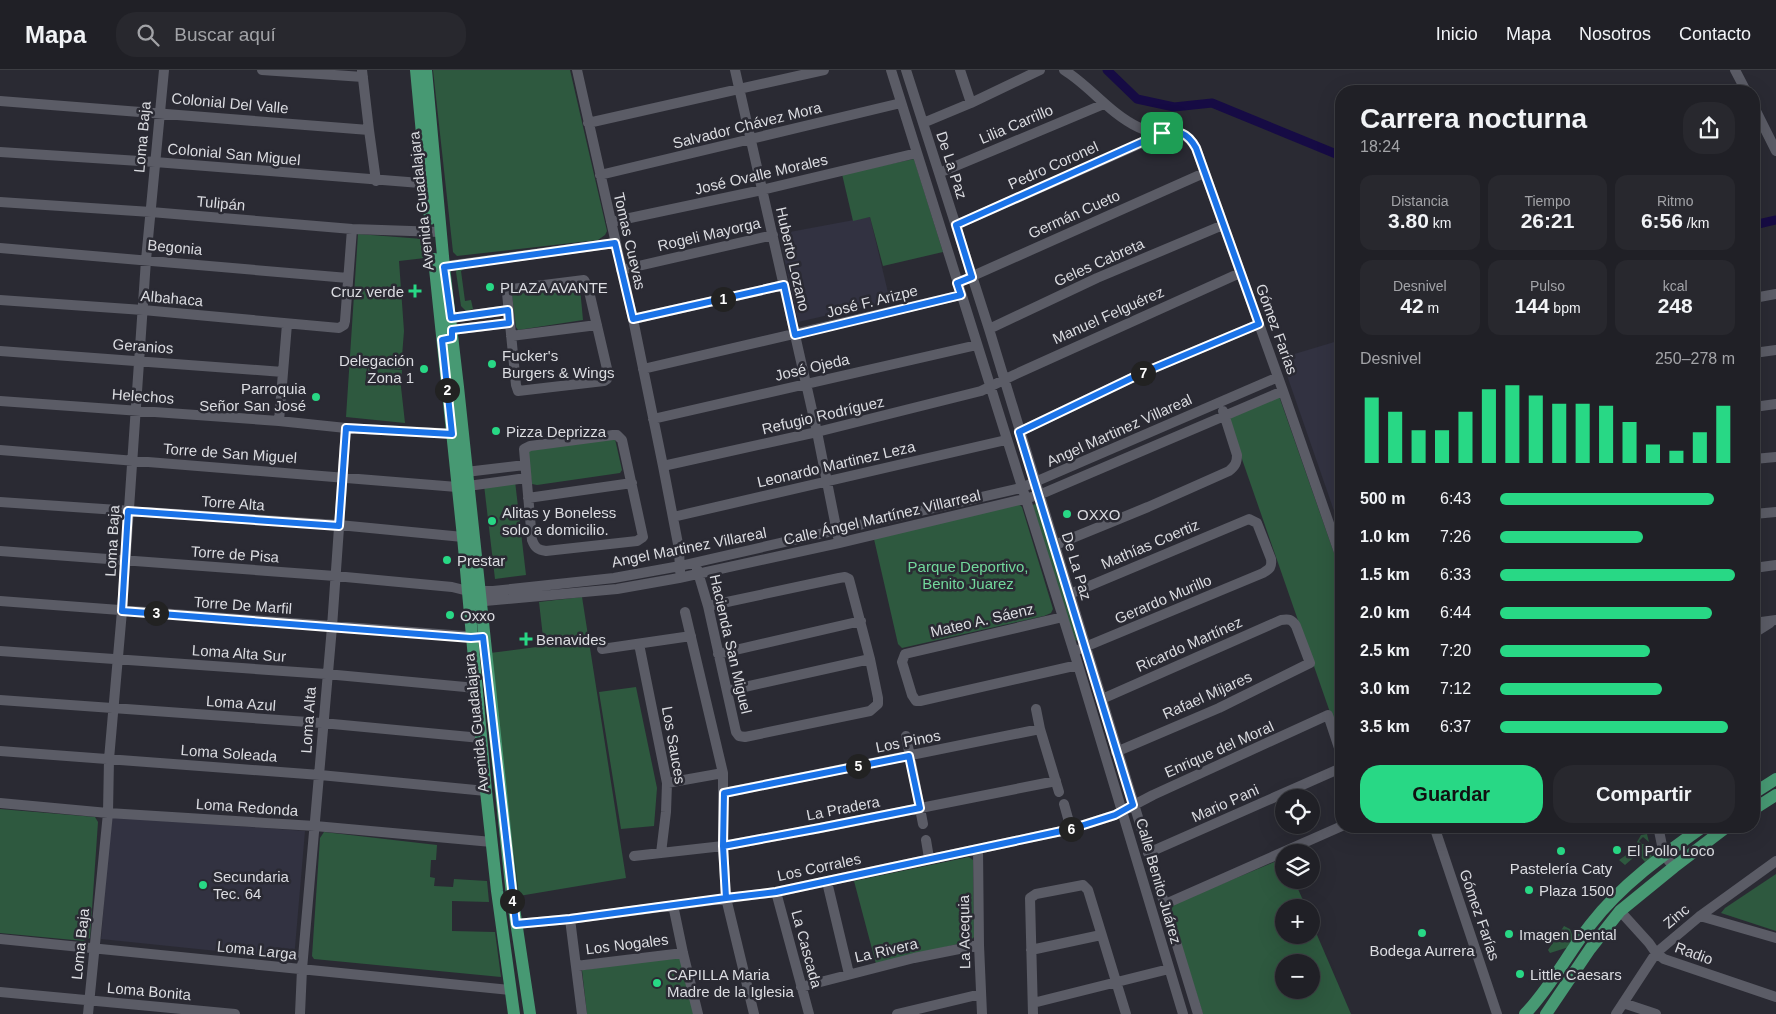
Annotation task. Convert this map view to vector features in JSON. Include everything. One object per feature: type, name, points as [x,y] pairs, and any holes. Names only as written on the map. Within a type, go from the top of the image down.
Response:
[{"type":"main road","name":"Avenida Guadalajara","points":[[416,70],[431,184],[439,267],[449,331],[477,637],[530,1014]]},
{"type":"main road","name":"Avenida Guadalajara","points":[[426,70],[431,184]]},
{"type":"main road","name":"Avenida Guadalajara","points":[[439,267],[449,331]]},
{"type":"main road","name":"Avenida Guadalajara","points":[[457,434],[466,472],[462,486],[463,537],[474,597]]},
{"type":"main road","name":"Avenida Guadalajara","points":[[477,637],[476,688],[486,791],[514,1014]]},
{"type":"main road","points":[[1760,788],[1776,779]]},
{"type":"main road","points":[[1760,805],[1776,795]]},
{"type":"main road","points":[[1526,1014],[1540,998],[1591,924],[1623,888],[1694,833]]},
{"type":"main road","points":[[1546,1014],[1590,949],[1620,911],[1719,833]]},
{"type":"street","name":"Loma Baja","points":[[88,1014],[108,813],[109,759],[126,561],[146,260],[164,70]]},
{"type":"street","points":[[262,70],[362,74],[376,180]]},
{"type":"street","name":"Huberto Lozano","points":[[735,70],[774,235],[828,482],[839,543]]},
{"type":"street","points":[[588,123],[824,70]]},
{"type":"street","name":"Calle Benito Juárez","points":[[891,70],[1123,811],[1182,1014]]},
{"type":"street","name":"De La Paz","points":[[906,70],[989,329],[1003,381],[1102,699],[1116,752],[1198,1014]]},
{"type":"street","points":[[960,70],[971,103]]},
{"type":"street","points":[[923,123],[971,103],[1040,70]]},
{"type":"street","name":"Gómez Farías","points":[[1064,70],[1075,77],[1104,104],[1136,127],[1148,131],[1184,134],[1191,140],[1278,376],[1335,541]]},
{"type":"street","points":[[1735,70],[1743,85]]},
{"type":"street","name":"Tomas Cuevas","points":[[580,71],[588,123],[633,319],[673,517],[679,549],[679,578]]},
{"type":"street","name":"Colonial Del Valle","points":[[0,101],[369,130]]},
{"type":"street","name":"Salvador Chávez Mora","points":[[600,175],[901,103]]},
{"type":"street","name":"Lilia Carrillo","points":[[939,173],[1104,104]]},
{"type":"street","points":[[1760,118],[1775,147]]},
{"type":"street","name":"Pedro Coronel","points":[[956,225],[1162,133]]},
{"type":"street","name":"Colonial San Miguel","points":[[0,152],[155,162],[431,184]]},
{"type":"street","name":"José Ovalle Morales","points":[[611,222],[762,190],[917,153]]},
{"type":"street","name":"Germán Cueto","points":[[957,283],[1204,173]]},
{"type":"street","name":"Tulipán","points":[[0,202],[151,212],[352,229],[436,232]]},
{"type":"street","name":"Geles Cabreta","points":[[989,329],[1097,278],[1223,225]]},
{"type":"street","points":[[348,278],[352,229]]},
{"type":"street","name":"Rogeli Mayorga","points":[[621,270],[774,235]]},
{"type":"street","points":[[439,267],[615,243]]},
{"type":"street","name":"Begonia","points":[[0,248],[348,278]]},
{"type":"street","name":"Manuel Felguérez","points":[[989,388],[1240,272]]},
{"type":"street","name":"Albahaca","points":[[0,300],[143,310],[336,328],[342,327],[345,321],[348,278]]},
{"type":"street","points":[[584,280],[588,287],[608,377],[604,381],[518,390],[508,310],[506,297],[509,290],[584,280]]},
{"type":"street","points":[[633,319],[784,285]]},
{"type":"street","points":[[1760,297],[1776,294]]},
{"type":"street","name":"José F. Arizpe","points":[[643,369],[961,295]]},
{"type":"street","points":[[449,331],[508,310]]},
{"type":"street","points":[[449,331],[509,323]]},
{"type":"street","points":[[279,421],[287,324]]},
{"type":"street","points":[[1019,432],[1140,374],[1259,324]]},
{"type":"street","points":[[511,336],[597,325]]},
{"type":"street","name":"José Ojeda","points":[[653,418],[976,345]]},
{"type":"street","points":[[1760,351],[1776,350]]},
{"type":"street","name":"Geranios","points":[[0,351],[283,372]]},
{"type":"street","name":"Angel Martinez Villareal","points":[[474,597],[501,590],[614,578],[680,566],[1021,488],[1278,376]]},
{"type":"street","name":"Refugio Rodríguez","points":[[663,466],[817,432],[972,394],[989,388]]},
{"type":"street","name":"Calle Ángel Martínez Villarreal","points":[[474,597],[617,588],[679,578],[839,543],[1024,499],[1039,495],[1283,390]]},
{"type":"street","name":"Helechos","points":[[0,402],[279,421],[346,428],[457,434]]},
{"type":"street","points":[[1055,545],[1148,507],[1234,466],[1237,461],[1237,455],[1220,402]]},
{"type":"street","points":[[1760,406],[1776,404]]},
{"type":"street","name":"Loma Alta","points":[[300,1014],[302,969],[320,775],[326,674],[332,627],[346,428]]},
{"type":"street","points":[[617,435],[622,440],[643,537],[637,541],[546,551],[538,550],[532,540],[525,465],[524,449],[530,446],[617,435]]},
{"type":"street","name":"Leonardo Martinez Leza","points":[[673,517],[1006,440]]},
{"type":"street","name":"Torre de San Miguel","points":[[0,450],[462,486],[526,478]]},
{"type":"street","points":[[1760,459],[1776,457]]},
{"type":"street","points":[[466,472],[525,465]]},
{"type":"street","points":[[528,498],[632,483]]},
{"type":"street","name":"Torre Alta","points":[[0,502],[339,526],[463,537]]},
{"type":"street","points":[[1760,513],[1776,512]]},
{"type":"street","name":"Mathías Coertiz","points":[[1070,594],[1242,520],[1249,519],[1257,523],[1272,559],[1272,565],[1263,573]]},
{"type":"street","name":"Torre de Pisa","points":[[0,551],[335,576],[452,587],[474,597]]},
{"type":"street","name":"Hacienda San Miguel","points":[[696,562],[708,606],[736,732],[741,737],[875,708],[878,704],[878,698],[870,659]]},
{"type":"street","points":[[1760,567],[1776,565]]},
{"type":"street","name":"Gerardo Murillo","points":[[1073,651],[1263,573]]},
{"type":"street","points":[[708,606],[845,577],[852,584],[870,659],[727,691]]},
{"type":"street","name":"Torre De Marfil","points":[[0,601],[477,637]]},
{"type":"street","points":[[686,612],[723,773],[723,846],[726,898],[754,1014]]},
{"type":"street","name":"Mateo A. Sáenz","points":[[1063,617],[909,652],[902,658],[902,662],[914,699],[920,701],[1078,666]]},
{"type":"street","name":"Ricardo Martínez","points":[[1102,699],[1281,620],[1288,619],[1293,621],[1310,663]]},
{"type":"street","points":[[718,654],[861,621]]},
{"type":"street","points":[[1760,622],[1774,621]]},
{"type":"street","points":[[1760,629],[1774,621]]},
{"type":"street","points":[[602,650],[691,636]]},
{"type":"street","name":"Los Sauces","points":[[640,644],[667,783],[661,853]]},
{"type":"street","name":"Loma Alta Sur","points":[[0,651],[326,674],[476,688]]},
{"type":"street","name":"Rafael Mijares","points":[[1116,752],[1219,708],[1310,663]]},
{"type":"street","name":"Loma Azul","points":[[0,700],[322,723],[481,738]]},
{"type":"street","points":[[1036,709],[1059,792]]},
{"type":"street","name":"Enrique del Moral","points":[[1123,811],[1328,715],[1335,736]]},
{"type":"street","name":"Los Pinos","points":[[724,793],[1040,729]]},
{"type":"street","points":[[906,736],[923,824]]},
{"type":"street","name":"Loma Soleada","points":[[0,751],[320,775],[486,791]]},
{"type":"street","name":"Mario Pani","points":[[1148,853],[1335,771]]},
{"type":"street","points":[[667,783],[723,773]]},
{"type":"street","name":"La Pradera","points":[[634,856],[723,846],[1056,781]]},
{"type":"street","name":"Loma Redonda","points":[[0,803],[108,813],[315,826],[492,842]]},
{"type":"street","points":[[1064,804],[1071,829]]},
{"type":"street","name":"Los Corrales","points":[[516,924],[570,919],[776,892],[1071,829],[1102,820],[1123,811]]},
{"type":"street","points":[[1163,905],[1335,829]]},
{"type":"street","name":"Gómez Farías","points":[[1436,833],[1497,1014]]},
{"type":"street","points":[[1659,833],[1664,855],[1674,867]]},
{"type":"street","points":[[926,840],[929,858]]},
{"type":"street","name":"La Acequia","points":[[978,849],[982,1014]]},
{"type":"street","name":"Zinc","points":[[1616,1014],[1656,954],[1700,916],[1776,861]]},
{"type":"street","points":[[827,882],[849,974]]},
{"type":"street","points":[[1033,1014],[1030,898],[1036,894],[1079,885],[1086,887],[1126,1014]]},
{"type":"street","name":"La Cascada","points":[[776,892],[808,1014]]},
{"type":"street","points":[[674,905],[683,953],[698,1014]]},
{"type":"street","name":"Radio","points":[[1620,911],[1649,942],[1656,954],[1672,962],[1776,997]]},
{"type":"street","points":[[1700,916],[1776,938]]},
{"type":"street","points":[[570,919],[582,1014]]},
{"type":"street","points":[[1031,950],[1101,935]]},
{"type":"street","name":"Loma Larga","points":[[0,939],[511,990]]},
{"type":"street","name":"La Rivera","points":[[801,987],[849,974],[979,945]]},
{"type":"street","name":"Los Nogales","points":[[576,966],[683,953]]},
{"type":"street","points":[[1033,1003],[1169,969]]},
{"type":"street","name":"Loma Bonita","points":[[0,992],[235,1014]]},
{"type":"street","points":[[897,1014],[981,994]]},
{"type":"street","points":[[1623,1003],[1656,1014]]},
{"type":"shaded area","points":[[870,217],[890,301],[798,322],[779,234]]},
{"type":"shaded area","points":[[1335,342],[1335,514],[1281,358]]},
{"type":"shaded area","name":"Secundaria Tec. 64","points":[[111,817],[305,831],[294,959],[101,939]]},
{"type":"green space","points":[[433,70],[570,70],[607,231],[605,235],[598,240],[457,256],[453,252]]},
{"type":"green space","points":[[914,159],[943,252],[883,266],[870,217],[853,221],[842,174]]},
{"type":"green space","points":[[358,234],[423,239],[425,258],[399,261],[404,331],[401,369],[367,367],[365,385],[367,386],[368,368],[402,370],[401,387],[405,423],[346,417]]},
{"type":"green space","points":[[466,268],[461,271],[465,301],[471,300],[473,309],[466,311],[461,306],[456,272],[457,269]]},
{"type":"green space","points":[[575,285],[580,288],[583,320],[518,330],[512,295]]},
{"type":"green space","points":[[1279,396],[1335,556],[1335,727],[1227,416]]},
{"type":"green space","points":[[615,439],[622,470],[620,473],[537,485],[532,484],[527,450]]},
{"type":"green space","points":[[515,481],[526,575],[495,579],[484,485]]},
{"type":"green space","points":[[1039,503],[1078,640],[1073,641],[1029,506]]},
{"type":"green space","name":"Parque Deportivo, Benito Juarez","points":[[1019,504],[1022,507],[1053,609],[1051,613],[902,648],[898,644],[874,539]]},
{"type":"green space","points":[[582,597],[626,878],[519,896],[490,653],[544,646],[539,602]]},
{"type":"green space","points":[[636,687],[657,788],[654,826],[621,829],[599,692]]},
{"type":"green space","points":[[0,809],[95,817],[98,822],[90,938],[84,941],[0,933]]},
{"type":"green space","points":[[324,832],[437,845],[436,860],[431,860],[430,877],[435,878],[434,886],[453,887],[454,879],[487,881],[489,902],[452,901],[452,931],[495,932],[501,977],[314,959],[312,956],[320,838]]},
{"type":"green space","points":[[1647,834],[1649,842],[1643,837],[1639,841],[1645,844],[1652,857],[1645,862],[1639,855],[1634,853],[1632,855],[1633,858],[1625,865],[1619,860],[1639,846],[1637,842],[1641,835]]},
{"type":"green space","points":[[969,857],[973,860],[974,937],[970,941],[876,964],[854,881]]},
{"type":"green space","points":[[1275,862],[1275,889],[1298,889],[1302,899],[1275,899],[1275,944],[1320,944],[1320,942],[1351,1014],[1203,1014],[1170,910],[1176,903]]},
{"type":"green space","points":[[1776,874],[1776,931],[1721,913],[1725,908]]},
{"type":"green space","points":[[1564,926],[1570,929],[1574,940],[1569,947],[1550,953],[1548,950]]},
{"type":"green space","points":[[678,956],[681,961],[694,1014],[587,1014],[582,970]]},
{"type":"waterway","points":[[1107,70],[1137,99],[1174,107],[1212,103],[1335,154]]},
{"type":"waterway","points":[[1760,224],[1776,220]]},
{"type":"place","name":"PLAZA AVANTE","points":[[490,287]]},
{"type":"place","name":"Cruz verde","points":[[415,291]]},
{"type":"place","name":"Fucker's Burgers & Wings","points":[[492,364]]},
{"type":"place","name":"Delegación Zona 1","points":[[424,369]]},
{"type":"place","name":"Parroquia Señor San José","points":[[316,397]]},
{"type":"place","name":"Pizza Deprizza","points":[[496,431]]},
{"type":"place","name":"OXXO","points":[[1067,514]]},
{"type":"place","name":"Alitas y Boneless solo a domicilio.","points":[[492,521]]},
{"type":"place","name":"Prestar","points":[[447,560]]},
{"type":"place","name":"Oxxo","points":[[450,615]]},
{"type":"place","name":"Benavides","points":[[526,639]]},
{"type":"place","name":"El Pollo Loco","points":[[1617,850]]},
{"type":"place","name":"Pastelería Caty","points":[[1561,851]]},
{"type":"place","name":"Secundaria Tec. 64","points":[[203,885]]},
{"type":"place","name":"Plaza 1500","points":[[1529,890]]},
{"type":"place","name":"Bodega Aurrera","points":[[1422,933]]},
{"type":"place","name":"Imagen Dental","points":[[1509,934]]},
{"type":"place","name":"Little Caesars","points":[[1520,974]]},
{"type":"place","name":"CAPILLA Maria Madre de la Iglesia","points":[[657,983]]},
{"type":"route","points":[[1162,133],[956,225],[972,277],[957,283],[961,295],[795,335],[784,285],[633,319],[615,243],[444,267],[451,318],[508,310],[509,323],[452,330],[452,338],[442,340],[452,434],[346,428],[339,526],[128,511],[122,611],[471,638],[483,637],[516,924],[570,919],[726,898],[723,846],[920,808],[909,756],[724,793],[723,846],[726,898],[776,892],[827,882],[929,858],[1071,829],[1115,815],[1133,805],[1019,432],[1140,374],[1259,324],[1196,148],[1184,134],[1175,132],[1162,133]]}]
